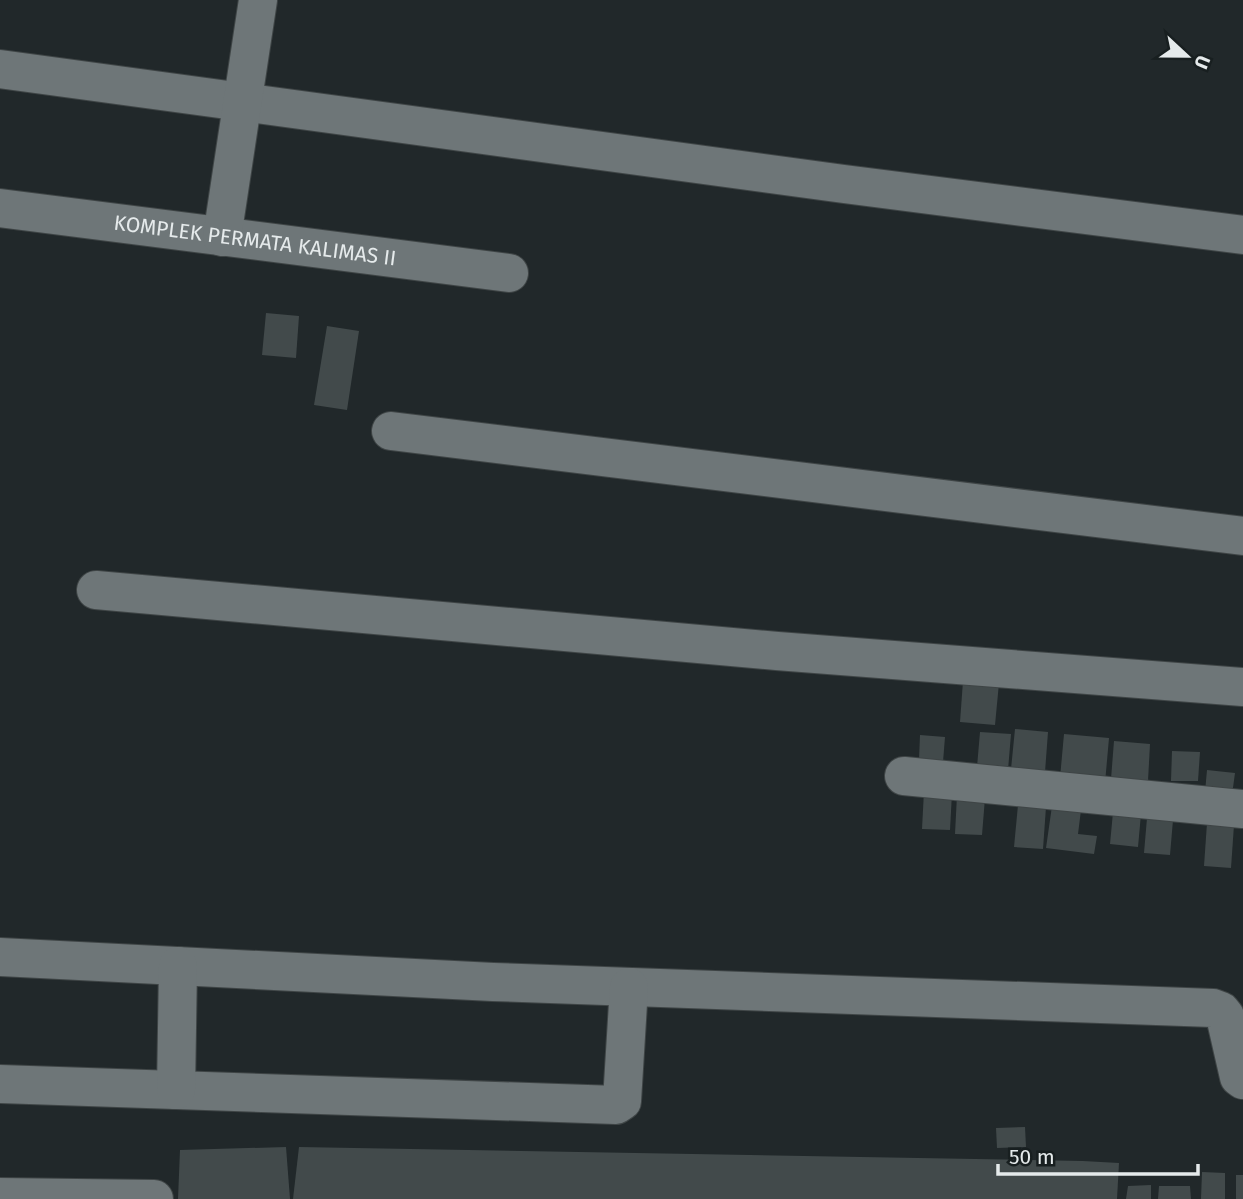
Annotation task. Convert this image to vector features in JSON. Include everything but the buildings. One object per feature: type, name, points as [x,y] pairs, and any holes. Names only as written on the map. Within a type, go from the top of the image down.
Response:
[{"type":"street","points":[[222,237],[258,0]]},
{"type":"street","points":[[0,69],[1243,235]]},
{"type":"street","name":"KOMPLEK PERMATA KALIMAS II","points":[[0,208],[509,272]]},
{"type":"street","points":[[391,431],[1243,536]]},
{"type":"street","points":[[96,590],[1243,687]]},
{"type":"street","points":[[904,776],[1243,809]]},
{"type":"street","points":[[0,957],[629,988],[1213,1008],[1225,1016],[1239,1077],[1243,1080]]},
{"type":"street","points":[[176,1090],[178,966]]},
{"type":"street","points":[[0,1084],[617,1105],[622,1101],[629,988]]},
{"type":"street","points":[[0,1197],[155,1199]]}]
